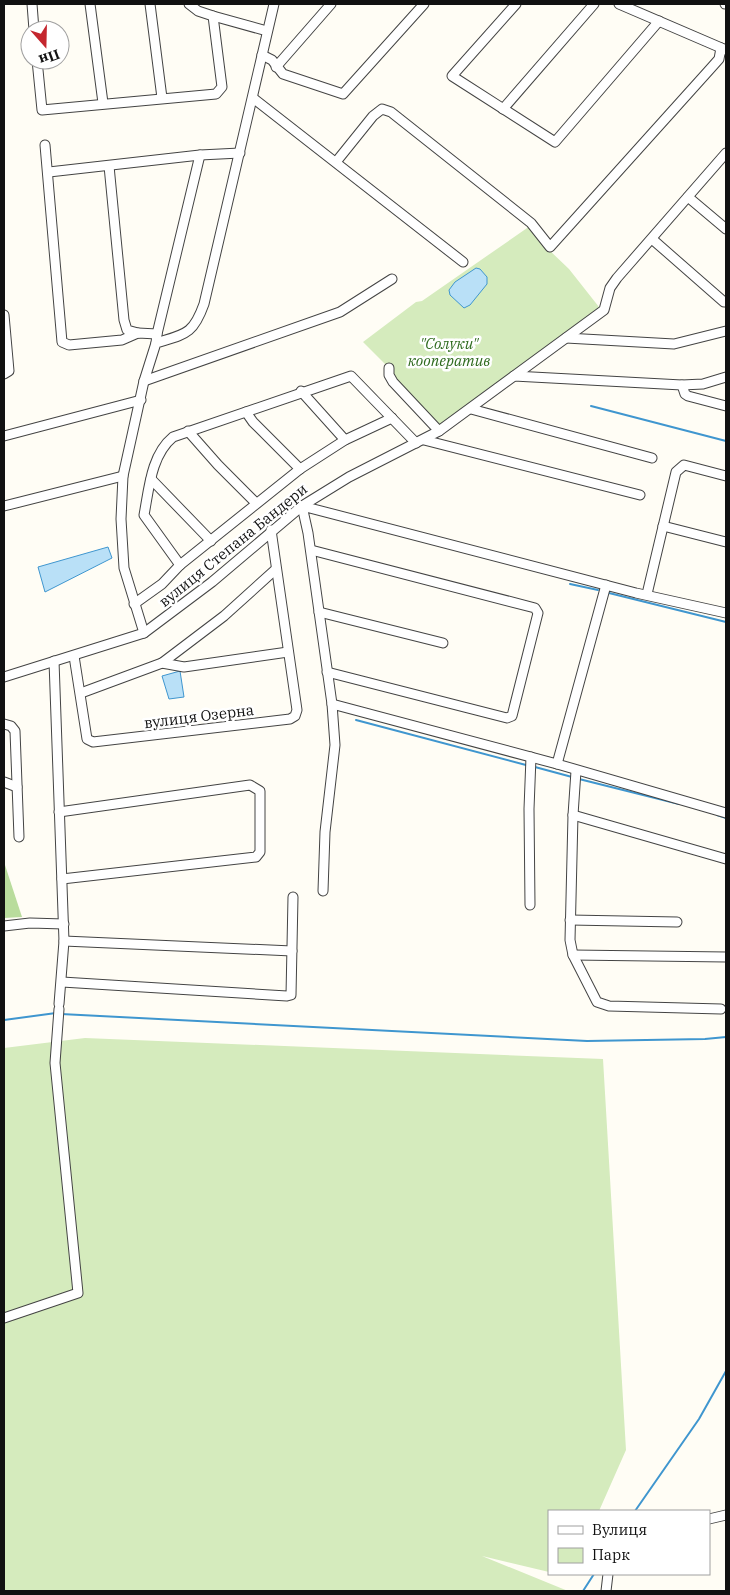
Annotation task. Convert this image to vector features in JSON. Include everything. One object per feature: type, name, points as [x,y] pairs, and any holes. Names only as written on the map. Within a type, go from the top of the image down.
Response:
[{"type":"street","points":[[32,4],[33,20]]},
{"type":"street","points":[[90,4],[103,103]]},
{"type":"street","points":[[150,4],[162,98]]},
{"type":"street","points":[[189,4],[198,11],[267,31]]},
{"type":"street","points":[[110,166],[125,326],[127,330],[156,338],[188,333],[198,321],[208,292],[274,4]]},
{"type":"street","points":[[276,67],[331,4]]},
{"type":"street","points":[[262,55],[272,60],[283,74],[344,94],[424,4]]},
{"type":"street","points":[[516,4],[452,76],[555,142],[659,20]]},
{"type":"street","points":[[503,109],[594,4]]},
{"type":"street","points":[[336,162],[373,116],[382,109],[391,112],[531,223],[550,247],[716,63],[724,49],[619,4]]},
{"type":"street","points":[[38,70],[42,110],[216,94],[222,87],[213,16]]},
{"type":"street","points":[[253,98],[463,262]]},
{"type":"street","points":[[45,145],[49,172],[62,342],[69,345],[122,340],[138,333]]},
{"type":"street","points":[[49,172],[200,155],[240,153]]},
{"type":"street","name":"вулиця Степана Бандери","points":[[4,677],[144,633],[212,582],[271,530],[302,506],[342,481],[439,431],[471,409],[604,310],[613,283],[726,154]]},
{"type":"street","points":[[144,633],[124,568],[121,520],[123,476],[144,381],[200,155]]},
{"type":"street","points":[[688,197],[726,229]]},
{"type":"street","points":[[652,239],[726,302]]},
{"type":"street","points":[[144,381],[340,312],[392,279]]},
{"type":"street","points":[[4,315],[9,370],[4,374]]},
{"type":"street","points":[[565,338],[674,344],[726,331]]},
{"type":"street","points":[[389,368],[389,375],[393,382],[439,431]]},
{"type":"street","points":[[180,565],[144,515],[151,479],[162,446],[173,437],[188,431],[352,376],[392,418],[420,441],[640,495]]},
{"type":"street","points":[[514,376],[682,386],[703,384],[726,377]]},
{"type":"street","points":[[682,386],[685,394],[688,396],[726,406]]},
{"type":"street","points":[[301,392],[345,440]]},
{"type":"street","points":[[4,436],[141,400]]},
{"type":"street","points":[[471,409],[652,458]]},
{"type":"street","points":[[246,412],[300,469]]},
{"type":"street","points":[[134,604],[162,584],[180,565],[300,469],[345,440],[392,418]]},
{"type":"street","points":[[188,431],[218,465],[256,503]]},
{"type":"street","points":[[647,594],[676,472],[684,465],[726,476]]},
{"type":"street","points":[[4,506],[123,476]]},
{"type":"street","points":[[151,479],[211,541]]},
{"type":"street","points":[[324,891],[325,832],[335,745],[332,704],[302,506],[606,586],[726,613]]},
{"type":"street","points":[[663,526],[726,542]]},
{"type":"street","name":"вулиця Озерна","points":[[74,656],[87,739],[93,742],[290,719],[296,716],[297,710],[271,530]]},
{"type":"street","points":[[310,550],[534,608],[538,613],[510,718],[327,672]]},
{"type":"street","points":[[81,693],[162,664],[224,616],[276,569]]},
{"type":"street","points":[[557,764],[606,586]]},
{"type":"street","points":[[319,612],[444,643]]},
{"type":"street","points":[[162,664],[184,667],[288,652]]},
{"type":"street","points":[[4,1318],[78,1293],[55,1063],[62,982],[64,924],[54,661]]},
{"type":"street","points":[[332,704],[557,764],[726,813]]},
{"type":"street","points":[[4,724],[11,726],[15,731],[19,837]]},
{"type":"street","points":[[530,905],[529,809],[531,757]]},
{"type":"street","points":[[576,771],[570,920],[573,955],[597,1002],[609,1006],[721,1009]]},
{"type":"street","points":[[4,782],[17,787]]},
{"type":"street","points":[[59,812],[250,785],[260,791],[260,852],[256,857],[62,880]]},
{"type":"street","points":[[573,815],[726,859]]},
{"type":"street","points":[[62,982],[286,996],[291,994],[294,897]]},
{"type":"street","points":[[570,920],[676,922]]},
{"type":"street","points":[[4,926],[30,923],[64,924]]},
{"type":"street","points":[[64,941],[292,951]]},
{"type":"street","points":[[573,955],[726,957]]},
{"type":"street","points":[[710,1519],[726,1515]]},
{"type":"street","points":[[606,1591],[608,1575]]},
{"type":"green space","name":"\"Солуки\" кооператив","points":[[530,226],[547,248],[569,269],[599,307],[599,310],[440,427],[392,378],[389,368],[363,342],[416,302],[422,301]]},
{"type":"green space","points":[[4,862],[22,917],[4,918]]},
{"type":"green space","points":[[85,1038],[603,1059],[626,1450],[599,1510],[548,1510],[548,1572],[482,1556],[568,1591],[4,1591],[4,1048]]},
{"type":"water","points":[[476,268],[480,269],[487,277],[487,284],[470,305],[464,308],[450,295],[449,290],[455,282]]},
{"type":"water","points":[[108,547],[112,558],[45,592],[38,567]]},
{"type":"water","points":[[180,671],[184,697],[169,699],[162,676]]},
{"type":"waterway","points":[[591,406],[726,441]]},
{"type":"waterway","points":[[570,584],[598,590]]},
{"type":"waterway","points":[[609,593],[726,622]]},
{"type":"waterway","points":[[356,720],[526,765]]},
{"type":"waterway","points":[[535,767],[572,777]]},
{"type":"waterway","points":[[579,779],[679,804]]},
{"type":"waterway","points":[[717,815],[726,818]]},
{"type":"waterway","points":[[4,1020],[56,1013]]},
{"type":"waterway","points":[[61,1014],[587,1041],[726,1037]]},
{"type":"waterway","points":[[636,1510],[699,1419],[726,1371]]},
{"type":"waterway","points":[[583,1591],[593,1575]]}]
